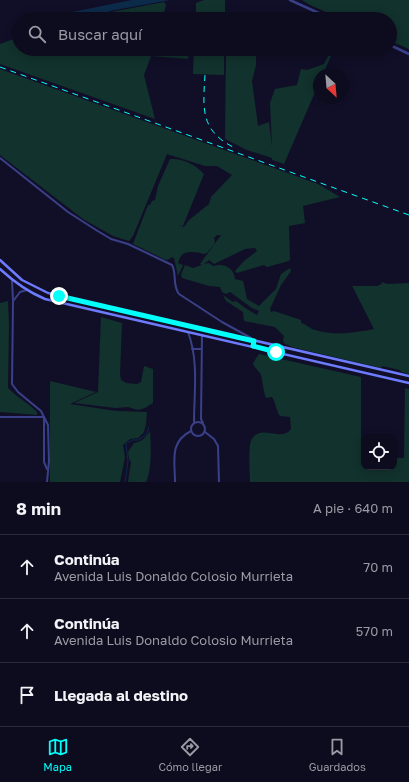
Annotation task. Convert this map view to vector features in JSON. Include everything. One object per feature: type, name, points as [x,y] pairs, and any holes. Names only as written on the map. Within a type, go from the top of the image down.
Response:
[{"type":"main road","points":[[0,260],[12,272],[31,285],[48,293],[409,376]]},
{"type":"main road","points":[[0,269],[12,280],[45,298],[409,383]]},
{"type":"main road","points":[[73,305],[74,300]]},
{"type":"street","points":[[290,0],[317,12]]},
{"type":"street","points":[[397,48],[409,54]]},
{"type":"street","points":[[0,158],[68,212],[96,230],[111,239],[128,244],[172,265],[176,289],[179,294],[254,341],[253,346]]},
{"type":"street","points":[[12,280],[12,384],[18,392],[41,411],[48,424],[49,461],[47,482]]},
{"type":"street","points":[[13,301],[20,292],[28,290]]},
{"type":"street","points":[[188,332],[192,349],[195,380],[194,422],[191,426],[191,431]]},
{"type":"street","points":[[191,431],[196,436],[201,435],[204,432],[205,427],[201,419],[202,335]]},
{"type":"street","points":[[192,349],[201,349]]},
{"type":"street","points":[[0,417],[44,417]]},
{"type":"street","points":[[44,417],[44,462],[47,471]]},
{"type":"street","points":[[194,422],[199,421],[203,423]]},
{"type":"street","points":[[175,482],[175,447],[179,439],[191,431]]},
{"type":"street","points":[[204,432],[214,439],[218,446],[219,482]]},
{"type":"green space","points":[[204,0],[225,0],[225,12],[196,12],[196,3]]},
{"type":"green space","points":[[302,0],[409,0],[409,49],[397,44],[397,12],[326,12]]},
{"type":"green space","points":[[164,2],[166,5],[164,12],[112,12]]},
{"type":"green space","points":[[12,40],[12,56],[151,56],[144,75],[155,119],[0,64],[0,44]]},
{"type":"green space","points":[[151,56],[188,56],[188,59]]},
{"type":"green space","points":[[194,56],[224,56],[224,75],[193,74]]},
{"type":"green space","points":[[226,56],[256,56],[256,65],[252,81],[258,126],[269,122],[272,147],[270,103],[275,89],[297,85],[301,69],[307,70],[324,64],[328,56],[331,56],[326,68],[313,68],[313,97],[284,164],[272,160],[272,158],[247,150],[225,139]]},
{"type":"green space","points":[[0,69],[318,184],[340,197],[303,206],[305,223],[289,226],[289,261],[267,267],[264,265],[237,273],[235,271],[244,261],[257,251],[255,248],[245,249],[214,264],[209,260],[204,264],[209,263],[213,266],[221,265],[233,271],[235,279],[243,281],[247,299],[259,306],[276,289],[281,274],[290,268],[291,271],[281,285],[270,309],[271,312],[274,311],[301,320],[301,323],[313,329],[329,333],[352,333],[374,329],[352,286],[378,286],[382,284],[382,282],[387,284],[409,283],[409,374],[401,372],[400,370],[382,366],[381,368],[292,347],[284,343],[284,336],[275,327],[244,321],[243,312],[226,301],[223,295],[233,302],[236,301],[257,315],[259,311],[252,308],[230,292],[226,294],[222,292],[220,287],[209,286],[182,278],[181,275],[185,265],[193,268],[202,265],[200,264],[221,235],[217,235],[214,238],[215,243],[207,253],[203,254],[190,252],[182,255],[178,263],[183,265],[178,276],[174,258],[171,257],[170,259],[166,260],[133,244],[148,205],[155,200],[158,186],[170,159],[189,163],[204,174],[183,226],[178,225],[184,227],[189,220],[209,204],[211,197],[232,175],[217,166],[205,166],[167,154],[133,236],[129,241],[113,236],[83,219],[0,155]]},
{"type":"green space","points":[[8,301],[8,388],[34,409],[37,412],[37,415],[0,412],[0,303]]},
{"type":"green space","points":[[101,317],[122,323],[121,380],[126,383],[137,384],[141,382],[144,366],[153,369],[153,403],[145,408],[138,410],[128,407],[115,408],[74,403],[98,392]]},
{"type":"green space","points":[[259,354],[361,377],[361,470],[397,470],[397,458],[404,458],[405,388],[409,389],[409,482],[250,482],[249,461],[251,441],[259,433],[282,434],[287,433],[291,429],[290,417],[280,416],[272,397],[266,398],[261,375],[253,363]]},
{"type":"green space","points":[[50,381],[96,392],[70,404],[116,411],[147,412],[144,432],[138,438],[130,439],[123,445],[125,457],[120,482],[50,482]]},
{"type":"green space","points":[[150,431],[150,464],[146,482],[128,482],[131,462],[128,452],[134,443],[144,438]]},
{"type":"water","points":[[132,0],[170,0],[107,12],[72,12]]},
{"type":"waterway","points":[[125,482],[128,461],[126,444],[132,440],[138,440],[146,435],[149,427]]},
{"type":"railway","points":[[0,67],[409,215]]},
{"type":"railway","points":[[205,75],[204,108],[209,125],[214,133],[233,147]]},
{"type":"route","points":[[59,296],[254,341],[253,346],[276,352]]}]
